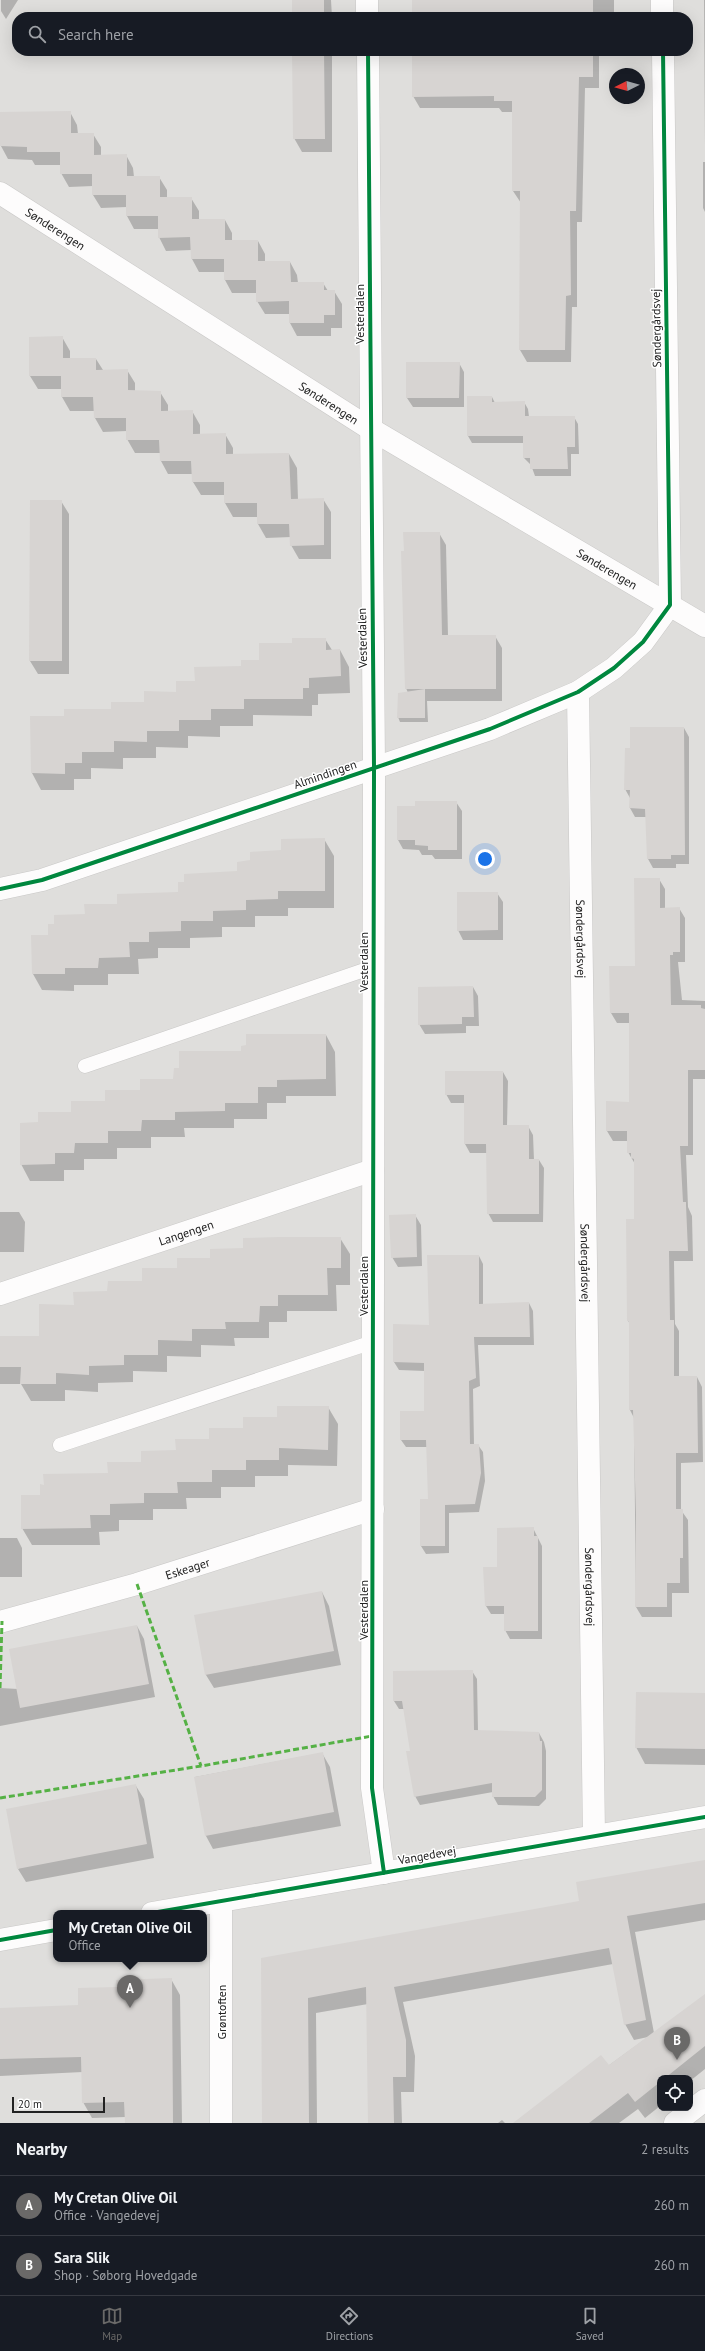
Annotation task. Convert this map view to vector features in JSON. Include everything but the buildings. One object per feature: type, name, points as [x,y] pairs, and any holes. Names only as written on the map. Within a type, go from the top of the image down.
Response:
[{"type":"street","points":[[367,0],[367,12]]},
{"type":"street","points":[[662,0],[662,12]]},
{"type":"street","name":"Vesterdalen","points":[[368,56],[369,428],[374,768],[372,1788],[384,1872]]},
{"type":"street","name":"Søndergårdsvej","points":[[663,56],[670,605]]},
{"type":"street","name":"Sønderengen","points":[[0,193],[369,428],[705,626]]},
{"type":"street","name":"Almindingen","points":[[0,889],[42,880],[490,729],[578,692],[614,668],[643,642],[670,605]]},
{"type":"street","name":"Søndergårdsvej","points":[[578,692],[594,1835]]},
{"type":"street","name":"Langengen","points":[[0,1294],[373,1170]]},
{"type":"street","name":"Eskeager","points":[[0,1622],[137,1584],[373,1509]]},
{"type":"street","name":"Vangedevej","points":[[169,1910],[705,1816]]},
{"type":"street","name":"Grøntoften","points":[[221,1901],[221,2123]]},
{"type":"street","points":[[0,1940],[53,1931]]},
{"type":"street","points":[[675,2123],[705,2100]]},
{"type":"lane","points":[[85,1066],[373,967]]},
{"type":"lane","points":[[60,1445],[372,1342]]},
{"type":"shaded area","points":[[0,0],[705,0],[705,2123],[0,2123]]},
{"type":"marked path","points":[[137,1584],[201,1766]]},
{"type":"marked path","points":[[0,1688],[2,1621]]},
{"type":"marked path","points":[[0,1798],[201,1766],[372,1736]]},
{"type":"cycle path","points":[[368,56],[374,768],[372,1788],[384,1873]]},
{"type":"cycle path","points":[[0,889],[42,880],[490,729],[578,692],[614,668],[643,642],[670,605],[663,56]]},
{"type":"cycle path","points":[[169,1910],[705,1817]]},
{"type":"cycle path","points":[[0,1940],[53,1931]]},
{"type":"place","name":"My Cretan Olive Oil","points":[[130,2008]]},
{"type":"place","name":"Sara Slik","points":[[677,2060]]}]
